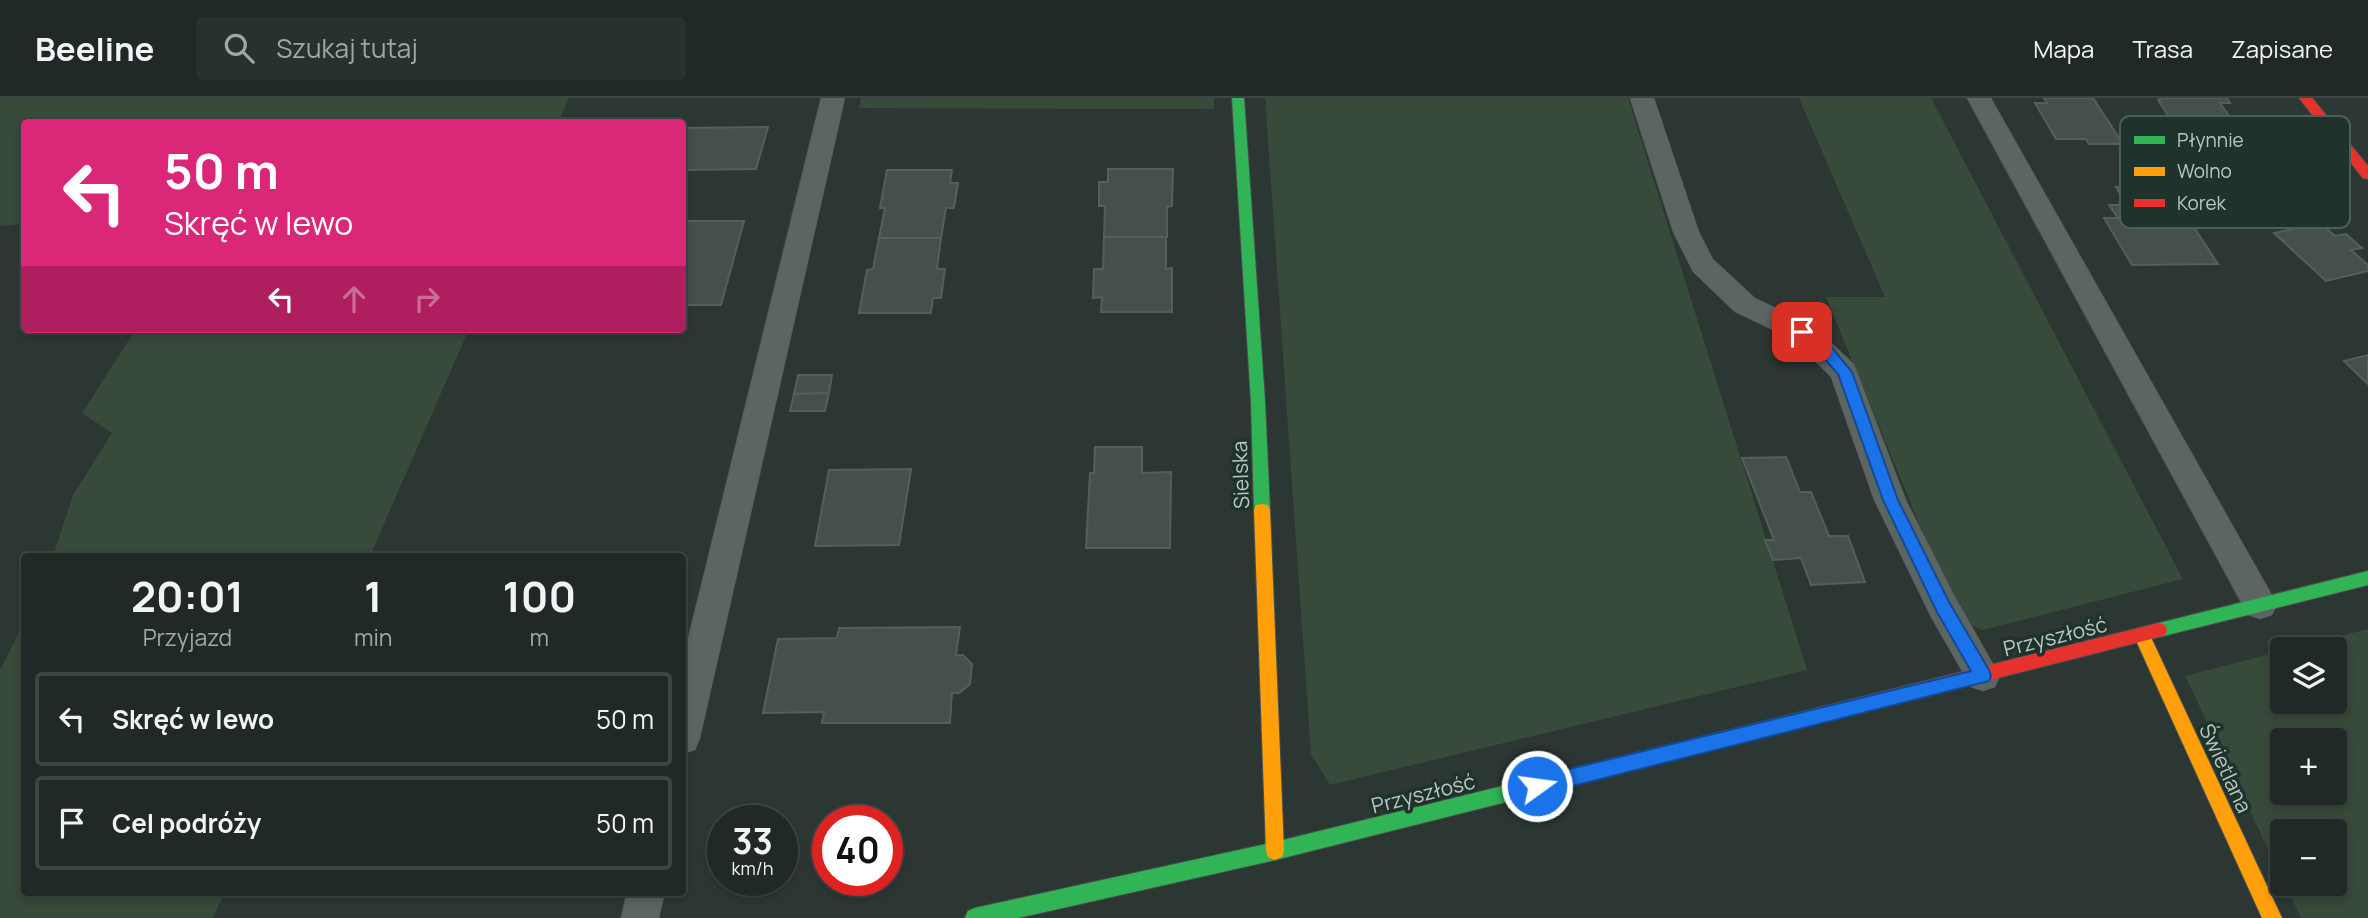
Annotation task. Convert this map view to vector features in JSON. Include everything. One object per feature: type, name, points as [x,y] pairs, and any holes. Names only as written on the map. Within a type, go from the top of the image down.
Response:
[{"type":"street","name":"Sielska","points":[[1238,98],[1258,401],[1275,851]]},
{"type":"street","points":[[2305,98],[2320,116]]},
{"type":"street","points":[[2350,153],[2368,175]]},
{"type":"street","name":"Przyszłość","points":[[975,918],[1048,910],[2368,578]]},
{"type":"street","name":"Świetlana","points":[[2142,636],[2272,918]]},
{"type":"lane","points":[[686,721],[833,98]]},
{"type":"lane","points":[[1642,98],[1686,233],[1703,265],[1745,305],[1802,332],[1844,372],[1891,500],[1943,607],[1983,676]]},
{"type":"lane","points":[[1979,98],[2260,605]]},
{"type":"lane","points":[[640,918],[645,896]]},
{"type":"green space","points":[[0,98],[569,98],[559,119],[21,119],[21,224],[0,226]]},
{"type":"green space","points":[[861,98],[1214,98],[1214,109],[859,108]]},
{"type":"green space","points":[[1265,98],[1628,98],[1807,670],[1330,785],[1311,754]]},
{"type":"green space","points":[[1799,98],[1931,98],[2183,579],[1983,630],[1963,622],[1953,606],[1826,297],[1885,297]]},
{"type":"green space","points":[[133,333],[467,333],[371,553],[54,553],[73,495],[112,433],[82,413]]},
{"type":"green space","points":[[21,629],[21,896],[223,896],[213,918],[0,918],[0,670]]},
{"type":"green space","points":[[2368,629],[2368,918],[2301,918],[2291,896],[2347,896],[2347,819],[2270,819],[2270,853],[2185,676],[2270,654],[2270,714],[2347,714],[2347,637],[2336,637]]},
{"type":"building","points":[[2044,98],[2093,98],[2120,139],[2120,144],[2089,144],[2086,139],[2056,139],[2035,103],[2047,103]]},
{"type":"building","points":[[2227,98],[2230,103],[2220,103],[2229,116],[2168,116],[2158,100]]},
{"type":"building","points":[[768,127],[756,169],[686,170],[686,128]]},
{"type":"building","points":[[1108,169],[1173,169],[1172,206],[1167,207],[1167,237],[1104,237],[1105,206],[1099,206],[1099,182],[1108,182]]},
{"type":"building","points":[[887,170],[952,170],[950,183],[958,183],[954,208],[946,208],[941,238],[879,238],[885,208],[880,208]]},
{"type":"building","points":[[2109,205],[2120,205],[2120,228],[2194,228],[2218,264],[2132,265],[2104,218],[2118,218]]},
{"type":"building","points":[[686,221],[744,221],[721,305],[686,305]]},
{"type":"building","points":[[2297,228],[2326,228],[2335,236],[2346,234],[2362,248],[2351,250],[2368,265],[2368,271],[2326,281],[2274,233]]},
{"type":"building","points":[[1104,237],[1166,237],[1166,269],[1172,268],[1172,312],[1101,312],[1102,297],[1093,298],[1094,269],[1103,269]]},
{"type":"building","points":[[879,238],[941,238],[937,269],[945,269],[941,298],[933,298],[931,313],[859,313],[867,270],[873,269]]},
{"type":"building","points":[[2368,355],[2368,384],[2344,361]]},
{"type":"building","points":[[798,375],[832,375],[829,393],[794,394]]},
{"type":"building","points":[[829,393],[825,411],[790,411],[794,394]]},
{"type":"building","points":[[1095,447],[1142,447],[1142,473],[1171,472],[1170,548],[1086,548],[1090,473],[1094,473]]},
{"type":"building","points":[[1786,457],[1800,492],[1811,492],[1829,536],[1848,536],[1865,582],[1811,585],[1801,558],[1773,560],[1765,540],[1774,540],[1742,458]]},
{"type":"building","points":[[911,469],[899,545],[815,546],[829,470]]},
{"type":"building","points":[[960,627],[956,655],[963,655],[972,664],[970,684],[959,693],[952,693],[950,723],[822,723],[824,712],[763,713],[778,639],[837,638],[839,628]]},
{"type":"traffic: fast","points":[[1238,98],[1258,402],[1262,510]]},
{"type":"traffic: fast","points":[[2159,630],[2368,578]]},
{"type":"traffic: fast","points":[[975,918],[1275,851],[1689,748]]},
{"type":"traffic: slow","points":[[1262,510],[1275,851]]},
{"type":"traffic: slow","points":[[2142,636],[2272,918]]},
{"type":"traffic: jam","points":[[2305,98],[2320,116]]},
{"type":"traffic: jam","points":[[2350,153],[2368,175]]},
{"type":"traffic: jam","points":[[1689,748],[2159,630]]},
{"type":"route","points":[[1537,786],[1983,676],[1943,607],[1891,500],[1844,372],[1802,332]]}]
